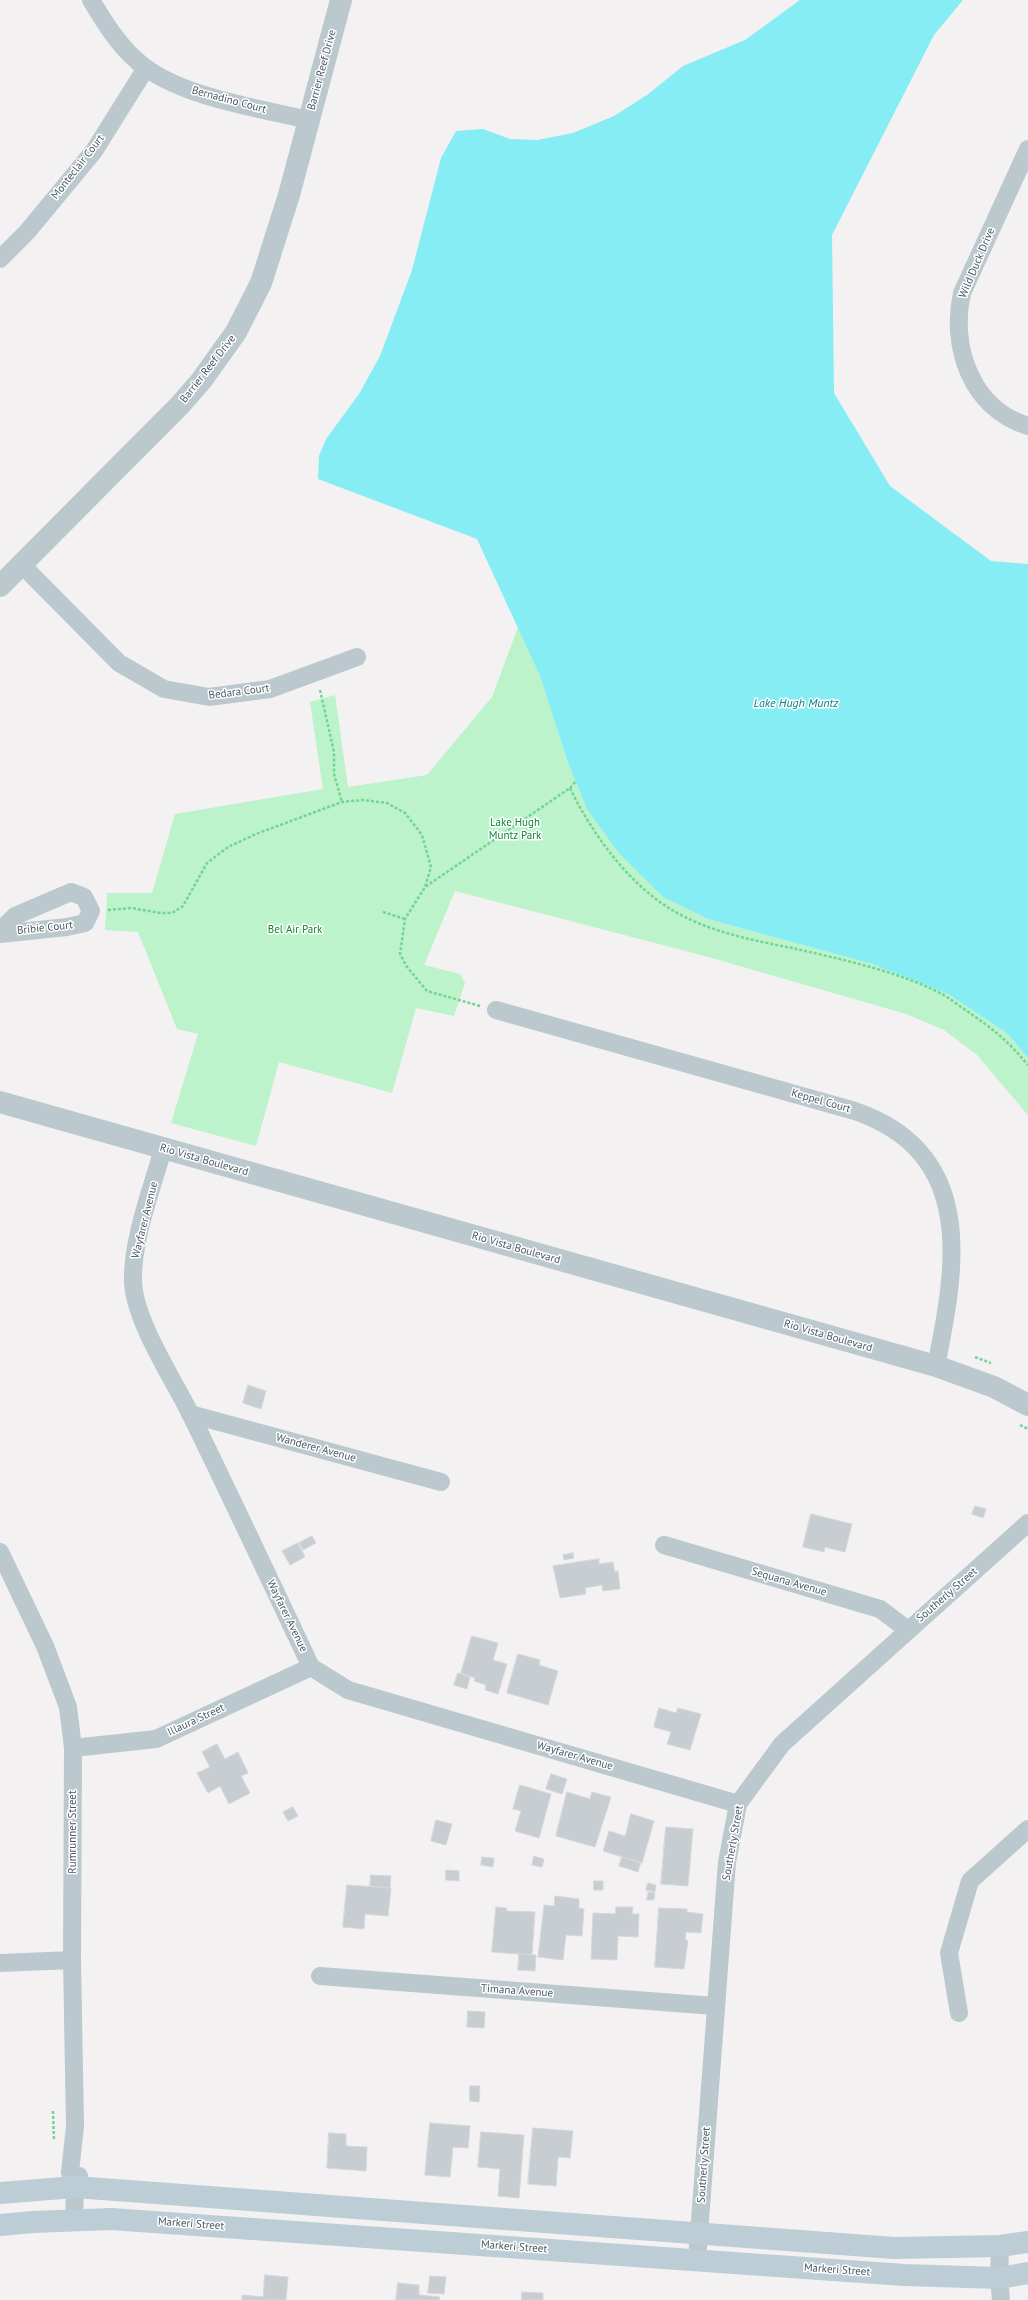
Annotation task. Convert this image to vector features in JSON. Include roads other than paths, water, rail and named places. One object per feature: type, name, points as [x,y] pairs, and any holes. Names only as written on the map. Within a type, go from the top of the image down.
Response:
[{"type":"main road","points":[[0,2193],[75,2187],[894,2248],[1000,2246],[1028,2242]]},
{"type":"main road","name":"Markeri Street","points":[[0,2225],[111,2219],[904,2275],[999,2278],[1028,2273]]},
{"type":"street","name":"Bernadino Court","points":[[91,0],[112,35],[146,68],[189,91],[308,120]]},
{"type":"street","name":"Barrier Reef Drive","points":[[0,586],[201,382],[236,332],[252,305],[269,261],[341,0]]},
{"type":"street","name":"Monteclair Court","points":[[0,259],[27,232],[94,151],[146,68]]},
{"type":"street","name":"Wild Duck Drive","points":[[1028,149],[962,293],[958,311],[957,331],[961,352],[968,371],[978,389],[1007,416],[1028,426]]},
{"type":"street","name":"Bedara Court","points":[[21,564],[119,663],[164,689],[210,697],[270,689],[357,657]]},
{"type":"street","name":"Bribie Court","points":[[71,892],[84,897],[91,911],[84,923],[67,927],[0,932],[15,916],[71,892]]},
{"type":"street","name":"Keppel Court","points":[[496,1010],[855,1110],[873,1117],[896,1129],[911,1141],[927,1160],[938,1178],[951,1218],[952,1247],[936,1366]]},
{"type":"street","name":"Rio Vista Boulevard","points":[[0,1102],[936,1366],[994,1387],[1028,1405]]},
{"type":"street","name":"Wayfarer Avenue","points":[[163,1149],[136,1249],[133,1282],[137,1303],[146,1327],[190,1414],[311,1667],[348,1690],[738,1804]]},
{"type":"street","name":"Wanderer Avenue","points":[[190,1414],[441,1482]]},
{"type":"street","name":"Southerly Street","points":[[697,2260],[727,1862],[738,1804],[782,1744],[1028,1523]]},
{"type":"street","name":"Sequana Avenue","points":[[664,1545],[880,1608],[908,1630]]},
{"type":"street","name":"Rumrunner Street","points":[[0,1552],[45,1646],[66,1700],[73,1748],[72,1960],[74,2126],[70,2172],[75,2187],[74,2220]]},
{"type":"street","name":"Illaura Street","points":[[73,1748],[156,1738],[311,1667]]},
{"type":"street","points":[[959,2013],[949,1953],[970,1881],[1028,1830]]},
{"type":"street","points":[[0,1963],[72,1960]]},
{"type":"street","name":"Timana Avenue","points":[[320,1976],[715,2006]]},
{"type":"street","points":[[1000,2246],[999,2278],[1001,2300]]},
{"type":"water","name":"Lake Hugh Muntz","points":[[800,0],[963,0],[934,35],[832,235],[834,393],[890,486],[991,561],[1028,564],[1028,1058],[1008,1034],[948,994],[872,964],[708,919],[663,897],[619,853],[587,809],[568,763],[540,676],[477,539],[318,479],[319,456],[326,439],[359,394],[380,356],[412,270],[441,158],[456,131],[483,129],[510,139],[537,140],[573,133],[614,116],[647,95],[683,66],[745,40]]},
{"type":"park label","name":"Lake Hugh Muntz Park","points":[[515,829]]},
{"type":"park label","name":"Bel Air Park","points":[[295,930]]}]
